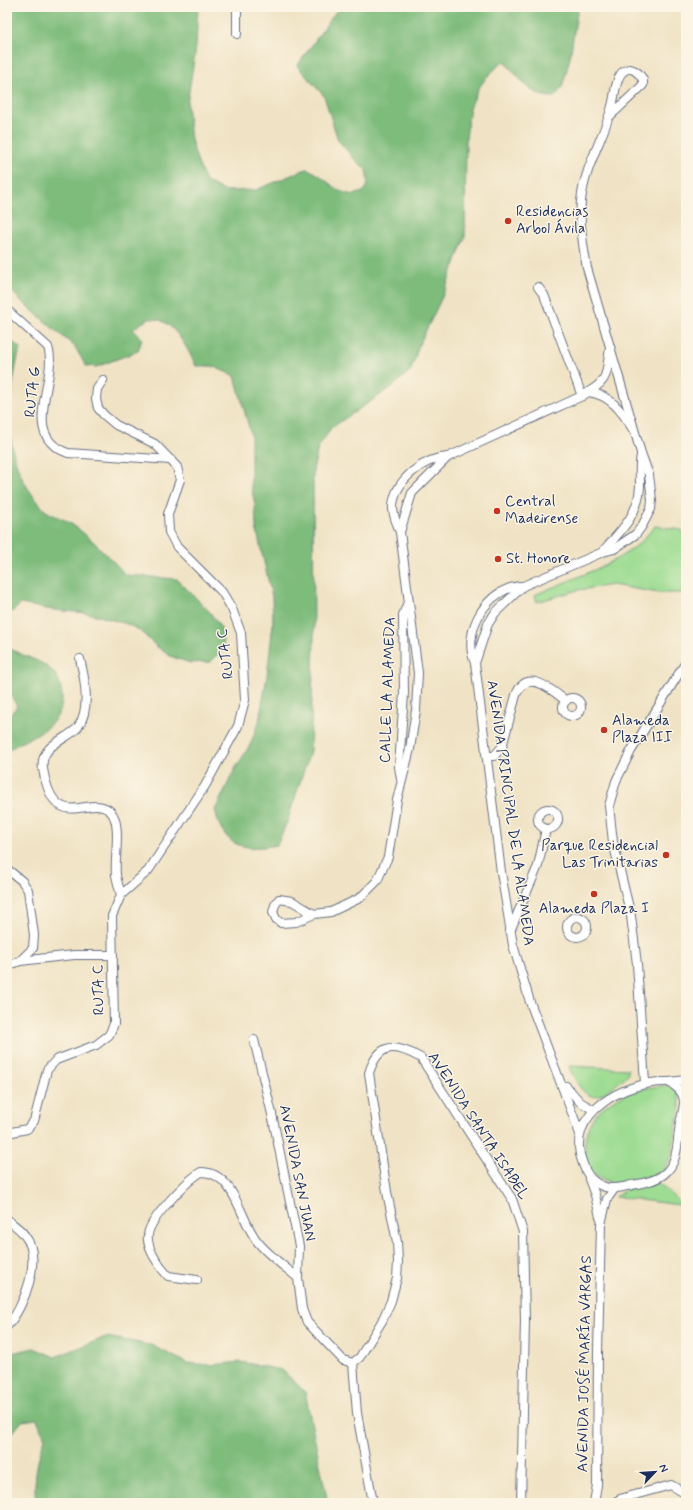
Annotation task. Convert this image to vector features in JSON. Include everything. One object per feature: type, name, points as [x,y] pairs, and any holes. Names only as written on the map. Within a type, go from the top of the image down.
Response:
[{"type":"street","points":[[237,7],[237,34]]},
{"type":"street","name":"AVENIDA PRINCIPAL DE LA ALAMEDA","points":[[475,663],[488,624],[495,613],[523,586],[603,552],[614,549],[625,543],[636,534],[647,517],[652,500],[649,475],[641,453],[583,248],[581,202],[589,163],[610,116],[619,78],[624,71],[630,69],[636,71],[644,80],[643,85],[610,116]]},
{"type":"street","points":[[538,287],[544,295],[586,394],[599,393],[608,398],[623,414],[638,438]]},
{"type":"street","name":"RUTA G","points":[[7,310],[48,347],[50,365],[42,416],[47,437],[53,444],[60,450],[68,453],[171,460]]},
{"type":"street","name":"CALLE LA ALAMEDA","points":[[314,914],[287,899],[280,900],[275,905],[273,912],[276,919],[281,923],[296,922],[314,914],[331,912],[351,904],[370,890],[377,881],[388,857],[402,780],[410,749],[418,673],[400,532],[393,516],[393,504],[401,485],[408,475],[416,469],[439,458],[448,457],[586,394],[601,385],[605,376],[610,344]]},
{"type":"street","name":"RUTA C","points":[[7,1133],[27,1129],[34,1121],[48,1070],[56,1060],[96,1045],[108,1035],[114,1024],[112,916],[121,895],[148,871],[205,786],[238,726],[245,700],[241,633],[232,609],[222,592],[177,547],[169,532],[168,514],[180,480],[177,467],[156,444],[116,425],[98,408],[96,399],[97,389],[103,380]]},
{"type":"street","name":"AVENIDA PRINCIPAL DE LA ALAMEDA","points":[[603,552],[625,527],[634,512],[639,496],[641,453]]},
{"type":"street","name":"CALLE LA ALAMEDA","points":[[400,532],[412,493],[448,457]]},
{"type":"street","points":[[401,485],[412,493]]},
{"type":"street","points":[[634,512],[647,517]]},
{"type":"street","name":"AVENIDA PRINCIPAL DE LA ALAMEDA","points":[[523,586],[515,586],[494,597],[474,626],[470,640],[471,654],[475,663],[510,931],[523,981],[561,1079],[580,1134]]},
{"type":"street","name":"CALLE LA ALAMEDA","points":[[402,780],[399,767],[404,693],[403,615],[408,601]]},
{"type":"street","points":[[481,615],[488,624]]},
{"type":"street","points":[[80,659],[85,679],[83,718],[77,729],[52,746],[45,756],[43,767],[48,790],[61,806],[71,809],[100,806],[111,811],[116,820],[116,874],[121,895]]},
{"type":"street","points":[[645,1083],[642,1012],[632,923],[613,842],[609,806],[616,781],[631,751],[686,662]]},
{"type":"street","points":[[486,756],[494,756],[502,747],[516,695],[519,688],[523,685],[535,682],[542,683],[566,701]]},
{"type":"street","points":[[404,693],[417,693]]},
{"type":"street","points":[[510,931],[538,866],[546,829]]},
{"type":"street","points":[[7,869],[22,881],[28,890],[34,935],[33,948],[20,961]]},
{"type":"street","name":"RUTA C","points":[[7,966],[20,961],[74,955],[113,955]]},
{"type":"street","name":"AVENIDA SAN JUAN","points":[[254,1040],[272,1114],[299,1246],[298,1278],[302,1309],[307,1322],[343,1360],[353,1363]]},
{"type":"street","name":"AVENIDA SANTA ISABEL","points":[[353,1363],[360,1357],[382,1321],[397,1278],[397,1242],[387,1192],[369,1072],[372,1062],[378,1054],[389,1048],[398,1047],[421,1058],[512,1199],[520,1219],[523,1232],[525,1320],[521,1503]]},
{"type":"street","name":"AVENIDA PRINCIPAL DE LA ALAMEDA","points":[[561,1079],[574,1096],[594,1110]]},
{"type":"street","points":[[668,1082],[676,1086],[681,1094],[684,1105],[676,1153],[666,1172],[651,1181],[615,1188],[600,1185],[588,1176],[580,1158],[580,1134],[582,1127],[594,1110],[621,1091],[645,1083],[686,1080]]},
{"type":"street","points":[[197,1280],[168,1276],[155,1258],[149,1244],[148,1235],[151,1224],[186,1185],[202,1172],[219,1177],[233,1194],[256,1240],[268,1254],[298,1278]]},
{"type":"street","name":"AVENIDA JOSÉ MARÍA VARGAS","points":[[588,1176],[595,1195],[601,1224]]},
{"type":"street","name":"AVENIDA JOSÉ MARÍA VARGAS","points":[[594,1503],[598,1485],[598,1352],[601,1224],[607,1199],[615,1188]]},
{"type":"street","points":[[7,1219],[26,1236],[31,1250],[33,1265],[23,1300],[12,1321],[7,1326]]},
{"type":"street","points":[[353,1363],[357,1413],[373,1503]]},
{"type":"street","points":[[614,1503],[620,1499],[671,1485],[686,1494]]},
{"type":"green space","points":[[7,7],[198,7],[196,47],[187,104],[191,140],[198,163],[206,181],[224,191],[256,190],[306,169],[320,176],[339,190],[352,194],[360,193],[366,189],[368,183],[366,169],[355,160],[338,140],[324,96],[297,66],[339,7],[578,7],[570,58],[562,88],[554,97],[538,94],[532,90],[503,61],[486,78],[478,89],[470,108],[466,138],[465,237],[443,295],[419,345],[411,370],[392,387],[331,428],[318,448],[313,470],[314,643],[310,752],[287,822],[277,845],[245,847],[238,845],[231,841],[221,828],[215,810],[235,769],[250,745],[259,722],[267,676],[273,623],[272,597],[256,527],[255,504],[251,487],[251,435],[235,376],[212,366],[196,366],[184,343],[172,328],[158,320],[150,319],[133,329],[142,339],[138,351],[96,367],[86,366],[75,347],[20,300],[7,286]]},
{"type":"green space","points":[[7,337],[20,348],[12,387],[10,425],[11,444],[23,480],[34,497],[46,511],[67,521],[86,535],[126,575],[177,579],[209,611],[221,628],[224,648],[211,662],[190,663],[170,656],[156,646],[139,630],[127,624],[87,613],[52,610],[21,604],[7,616]]},
{"type":"green space","points":[[655,526],[682,530],[686,546],[686,593],[658,593],[613,585],[578,590],[537,602],[535,595],[597,569],[631,550]]},
{"type":"green space","points":[[7,647],[45,665],[50,669],[58,679],[62,697],[61,708],[57,717],[51,724],[34,736],[7,751],[7,719],[17,706],[7,689]]},
{"type":"green space","points":[[569,1066],[628,1069],[628,1074],[605,1093],[592,1096],[583,1091],[579,1086]]},
{"type":"green space","points":[[671,1085],[680,1100],[680,1105],[672,1152],[664,1169],[647,1178],[629,1181],[614,1183],[600,1178],[592,1171],[587,1162],[585,1152],[587,1130],[598,1112],[606,1105],[623,1095],[641,1089]]},
{"type":"green space","points":[[658,1183],[680,1202],[680,1205],[615,1197],[625,1190]]},
{"type":"green space","points":[[106,1337],[151,1345],[187,1363],[210,1365],[241,1362],[282,1370],[305,1392],[328,1503],[36,1503],[36,1470],[45,1438],[37,1419],[22,1421],[7,1440],[7,1356],[11,1353],[34,1348],[55,1357]]},
{"type":"place","name":"Residencias Arbol Ávila","points":[[508,221]]},
{"type":"place","name":"Central Madeirense","points":[[497,511]]},
{"type":"place","name":"St. Honore","points":[[498,559]]},
{"type":"place","name":"Alameda Plaza III","points":[[604,730]]},
{"type":"place","name":"Parque Residencial Las Trinitarias","points":[[666,855]]},
{"type":"place","name":"Alameda Plaza I","points":[[594,894]]}]
